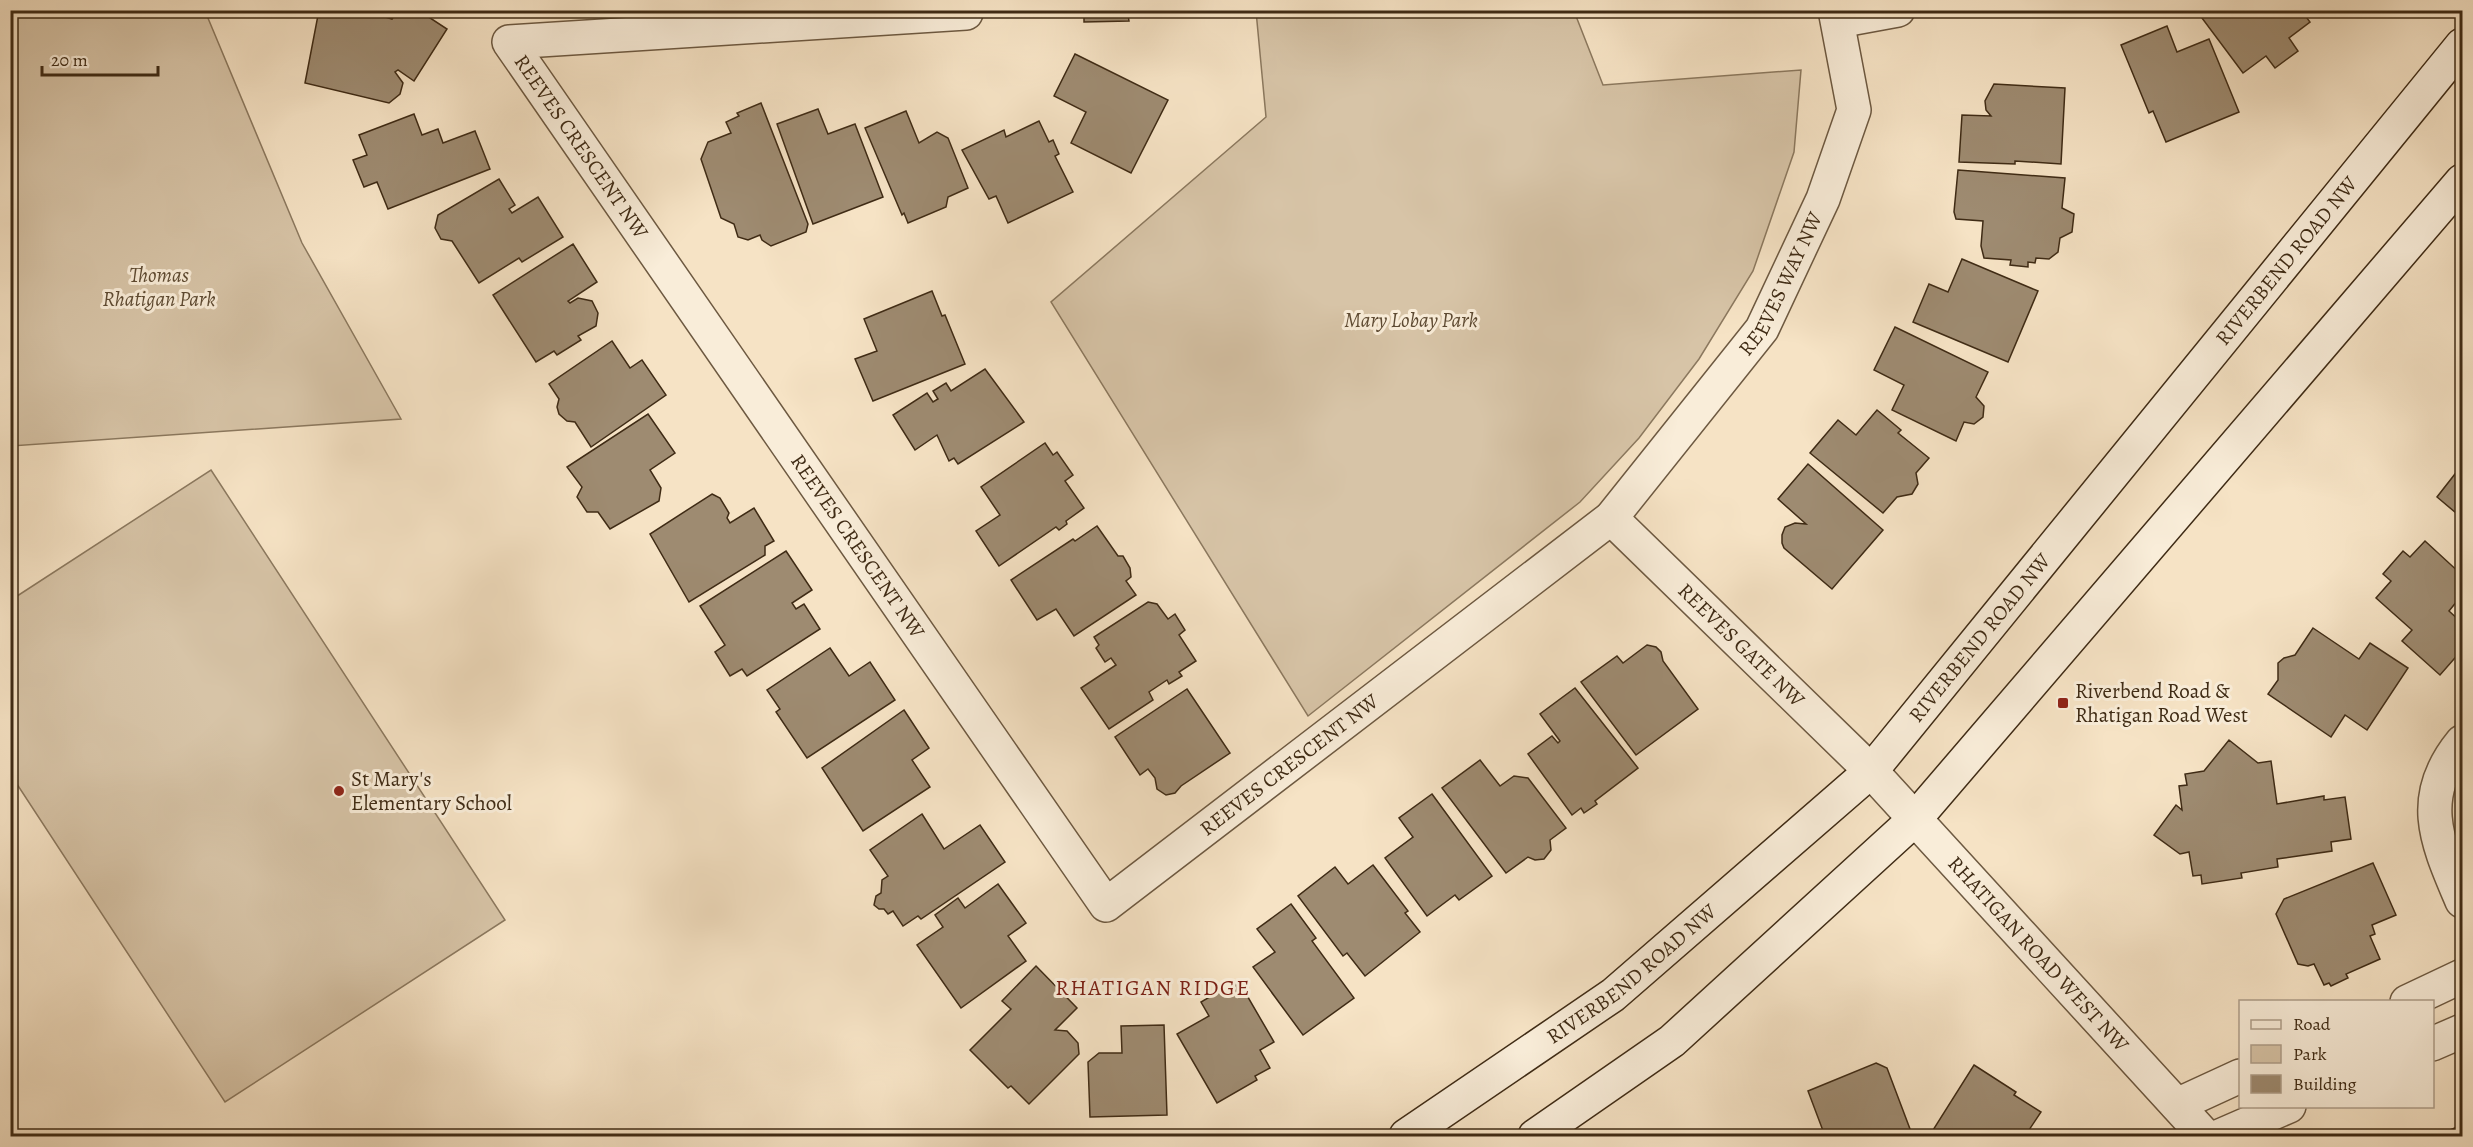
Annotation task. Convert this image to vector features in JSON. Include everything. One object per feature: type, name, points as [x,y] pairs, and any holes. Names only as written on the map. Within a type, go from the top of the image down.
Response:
[{"type":"street","points":[[1837,16],[1898,10]]},
{"type":"street","name":"REEVES CRESCENT NW","points":[[966,13],[509,42],[1106,905],[1611,518]]},
{"type":"street","name":"REEVES WAY NW","points":[[1611,518],[1762,329],[1823,199],[1854,110],[1837,16]]},
{"type":"street","name":"RIVERBEND ROAD NW","points":[[1406,1137],[1613,995],[1871,771],[2463,45]]},
{"type":"street","points":[[1535,1137],[1672,1041],[1914,820],[2463,181]]},
{"type":"street","name":"REEVES GATE NW","points":[[1611,518],[1871,771]]},
{"type":"street","points":[[2463,742],[2445,765],[2436,787],[2434,804],[2435,825],[2441,851],[2463,901]]},
{"type":"street","name":"RHATIGAN ROAD WEST NW","points":[[1871,771],[2205,1137]]},
{"type":"street","points":[[2411,1000],[2463,976]]},
{"type":"street","points":[[2434,1044],[2463,1031]]},
{"type":"street","points":[[2177,1105],[2239,1077]]},
{"type":"street","points":[[2220,1137],[2287,1108]]},
{"type":"green space","name":"Thomas Rhatigan Park","points":[[11,10],[205,11],[302,243],[401,419],[11,446]]},
{"type":"green space","name":"Mary Lobay Park","points":[[1256,11],[1574,11],[1603,85],[1801,70],[1794,152],[1753,271],[1699,359],[1639,438],[1580,502],[1308,716],[1051,302],[1266,117]]},
{"type":"green space","points":[[211,470],[505,920],[225,1102],[11,775],[11,600]]},
{"type":"building","points":[[319,10],[363,10],[392,19],[398,10],[418,10],[447,29],[414,81],[398,70],[395,72],[403,83],[400,94],[389,103],[305,83]]},
{"type":"building","points":[[1084,10],[1191,10],[1191,13],[1128,15],[1129,21],[1084,22]]},
{"type":"building","points":[[2196,10],[2301,10],[2310,22],[2289,38],[2298,51],[2275,68],[2266,56],[2243,73]]},
{"type":"building","points":[[2167,26],[2177,52],[2209,39],[2239,112],[2166,142],[2153,111],[2149,113],[2121,45]]},
{"type":"building","points":[[1075,54],[1168,100],[1131,173],[1071,143],[1086,112],[1054,96]]},
{"type":"building","points":[[1994,84],[2065,88],[2061,164],[2015,161],[2015,164],[1959,162],[1962,115],[1991,116],[1986,110],[1985,101]]},
{"type":"building","points":[[761,103],[808,224],[806,232],[771,246],[762,240],[760,235],[748,240],[738,237],[734,224],[721,218],[701,159],[708,142],[731,133],[726,122],[739,116],[737,113]]},
{"type":"building","points":[[818,109],[828,134],[855,124],[883,197],[813,224],[777,124]]},
{"type":"building","points":[[906,111],[919,143],[937,132],[948,138],[968,188],[948,197],[946,207],[908,223],[904,213],[902,215],[865,128]]},
{"type":"building","points":[[414,114],[422,135],[438,129],[443,143],[475,131],[490,169],[388,209],[377,182],[364,187],[353,160],[367,155],[359,135]]},
{"type":"building","points":[[1039,121],[1049,142],[1053,140],[1059,154],[1055,156],[1073,192],[1008,223],[996,196],[989,199],[962,150],[1004,130],[1006,137]]},
{"type":"building","points":[[1958,170],[2065,178],[2062,208],[2074,214],[2072,232],[2060,238],[2058,252],[2049,259],[2036,258],[2035,263],[2028,262],[2028,267],[2010,265],[2011,260],[1984,258],[1981,246],[1983,221],[1956,219],[1954,212]]},
{"type":"building","points":[[499,179],[515,205],[509,209],[512,213],[538,197],[563,237],[522,262],[519,258],[479,283],[452,241],[441,239],[435,228],[438,215]]},
{"type":"building","points":[[573,244],[597,282],[568,301],[570,303],[578,298],[592,301],[598,313],[596,326],[578,336],[581,340],[557,355],[554,351],[536,362],[493,295]]},
{"type":"building","points":[[1962,259],[2038,291],[2008,362],[1913,322],[1929,284],[1948,292]]},
{"type":"building","points":[[932,291],[942,316],[945,315],[965,364],[873,401],[855,359],[877,351],[864,319]]},
{"type":"building","points":[[1895,327],[1988,372],[1976,397],[1984,406],[1983,417],[1974,424],[1964,422],[1956,441],[1892,410],[1904,385],[1874,370]]},
{"type":"building","points":[[612,341],[630,368],[642,360],[666,395],[591,447],[575,422],[567,421],[559,414],[557,407],[559,399],[549,384]]},
{"type":"building","points":[[985,369],[1024,422],[958,464],[954,458],[949,461],[937,435],[915,450],[893,415],[927,393],[933,402],[938,399],[933,391],[946,383],[951,391]]},
{"type":"building","points":[[1877,410],[1901,430],[1898,433],[1929,458],[1916,473],[1918,484],[1912,494],[1897,497],[1883,513],[1810,453],[1838,420],[1856,435]]},
{"type":"building","points":[[648,414],[675,453],[650,470],[661,488],[659,501],[610,529],[598,512],[587,512],[577,497],[582,487],[567,467]]},
{"type":"building","points":[[1045,443],[1053,455],[1057,452],[1073,475],[1065,481],[1084,508],[1066,521],[1067,524],[1059,530],[1056,527],[999,566],[976,531],[1000,515],[981,487]]},
{"type":"building","points":[[1808,464],[1883,530],[1832,589],[1784,548],[1782,543],[1785,527],[1795,523],[1806,524],[1778,499]]},
{"type":"building","points":[[2462,465],[2462,518],[2437,497]]},
{"type":"building","points":[[712,494],[720,498],[729,513],[727,518],[730,523],[754,508],[774,541],[765,546],[765,555],[689,602],[650,534]]},
{"type":"building","points":[[1097,526],[1118,556],[1123,556],[1130,568],[1131,577],[1126,581],[1136,595],[1074,636],[1056,609],[1037,620],[1011,580]]},
{"type":"building","points":[[2425,541],[2462,575],[2462,595],[2449,611],[2462,623],[2462,643],[2458,648],[2461,651],[2440,675],[2402,641],[2412,630],[2376,598],[2391,581],[2383,574],[2403,551],[2410,557]]},
{"type":"building","points":[[786,551],[812,590],[792,603],[796,609],[804,604],[820,629],[747,676],[742,669],[730,676],[715,652],[725,645],[700,606]]},
{"type":"building","points":[[1148,602],[1157,604],[1168,619],[1175,614],[1185,630],[1179,635],[1196,661],[1179,672],[1182,676],[1169,684],[1167,680],[1149,692],[1153,700],[1109,729],[1081,688],[1116,665],[1111,658],[1105,662],[1096,648],[1099,645],[1094,637]]},
{"type":"building","points":[[2313,628],[2359,659],[2370,643],[2408,668],[2367,730],[2345,715],[2331,737],[2268,694],[2278,680],[2278,663],[2284,658],[2295,655]]},
{"type":"building","points":[[1647,645],[1656,647],[1661,652],[1663,661],[1698,709],[1636,755],[1581,682],[1617,656],[1623,663]]},
{"type":"building","points":[[830,648],[849,676],[870,662],[895,700],[807,758],[776,712],[780,709],[767,690]]},
{"type":"building","points":[[1575,688],[1638,768],[1595,801],[1597,804],[1584,813],[1581,808],[1572,815],[1528,754],[1552,736],[1558,743],[1560,741],[1540,714]]},
{"type":"building","points":[[1187,689],[1230,753],[1181,786],[1175,793],[1166,795],[1157,789],[1155,778],[1148,769],[1140,775],[1115,737]]},
{"type":"building","points":[[904,710],[929,748],[912,760],[930,787],[863,831],[822,768]]},
{"type":"building","points":[[2229,740],[2258,763],[2271,761],[2277,804],[2324,796],[2324,800],[2345,797],[2351,839],[2331,842],[2332,851],[2277,859],[2278,867],[2241,873],[2242,878],[2202,884],[2201,875],[2193,876],[2189,852],[2180,854],[2154,835],[2176,805],[2182,810],[2179,786],[2187,785],[2185,774],[2204,771]]},
{"type":"building","points":[[1480,760],[1500,786],[1514,776],[1528,778],[1566,828],[1550,840],[1551,850],[1544,859],[1535,860],[1528,857],[1506,873],[1442,788]]},
{"type":"building","points":[[1432,794],[1492,876],[1459,900],[1455,895],[1427,916],[1385,858],[1413,837],[1399,818]]},
{"type":"building","points":[[922,814],[944,849],[980,825],[1005,862],[921,919],[918,916],[903,926],[893,911],[888,914],[884,909],[879,909],[874,905],[876,896],[881,893],[882,880],[888,876],[870,850]]},
{"type":"building","points":[[2373,863],[2396,915],[2372,925],[2375,934],[2370,936],[2380,959],[2346,974],[2348,978],[2331,986],[2329,983],[2324,985],[2314,964],[2308,966],[2298,964],[2276,914],[2284,899]]},
{"type":"building","points":[[1373,865],[1408,911],[1405,913],[1420,932],[1365,976],[1347,953],[1343,956],[1298,896],[1335,867],[1348,884]]},
{"type":"building","points":[[998,884],[1026,923],[1008,936],[1026,961],[961,1008],[917,945],[943,927],[935,915],[958,898],[965,908]]},
{"type":"building","points":[[1291,904],[1316,938],[1312,941],[1354,998],[1303,1035],[1253,967],[1275,952],[1257,929]]},
{"type":"building","points":[[1036,966],[1077,1008],[1055,1030],[1067,1031],[1078,1043],[1079,1054],[1029,1104],[1011,1086],[1008,1088],[970,1050],[1011,1009],[1002,1001]]},
{"type":"building","points":[[1238,980],[1274,1042],[1260,1050],[1270,1068],[1255,1076],[1257,1080],[1217,1103],[1177,1034],[1209,1016],[1201,1002]]},
{"type":"building","points":[[1164,1025],[1167,1115],[1090,1117],[1088,1062],[1099,1053],[1122,1053],[1121,1026]]},
{"type":"building","points":[[1876,1063],[1887,1068],[1910,1129],[1906,1136],[1825,1136],[1808,1091]]},
{"type":"building","points":[[1974,1065],[2016,1092],[2014,1095],[2041,1112],[2025,1136],[1935,1136],[1933,1130]]},
{"type":"building","points":[[2462,1125],[2462,1136],[2436,1136]]},
{"type":"place","name":"Riverbend Road & Rhatigan Road West","points":[[2063,703]]},
{"type":"place","name":"St Mary's Elementary School","points":[[339,791]]},
{"type":"district","name":"RHATIGAN RIDGE","points":[[1153,987]]}]
